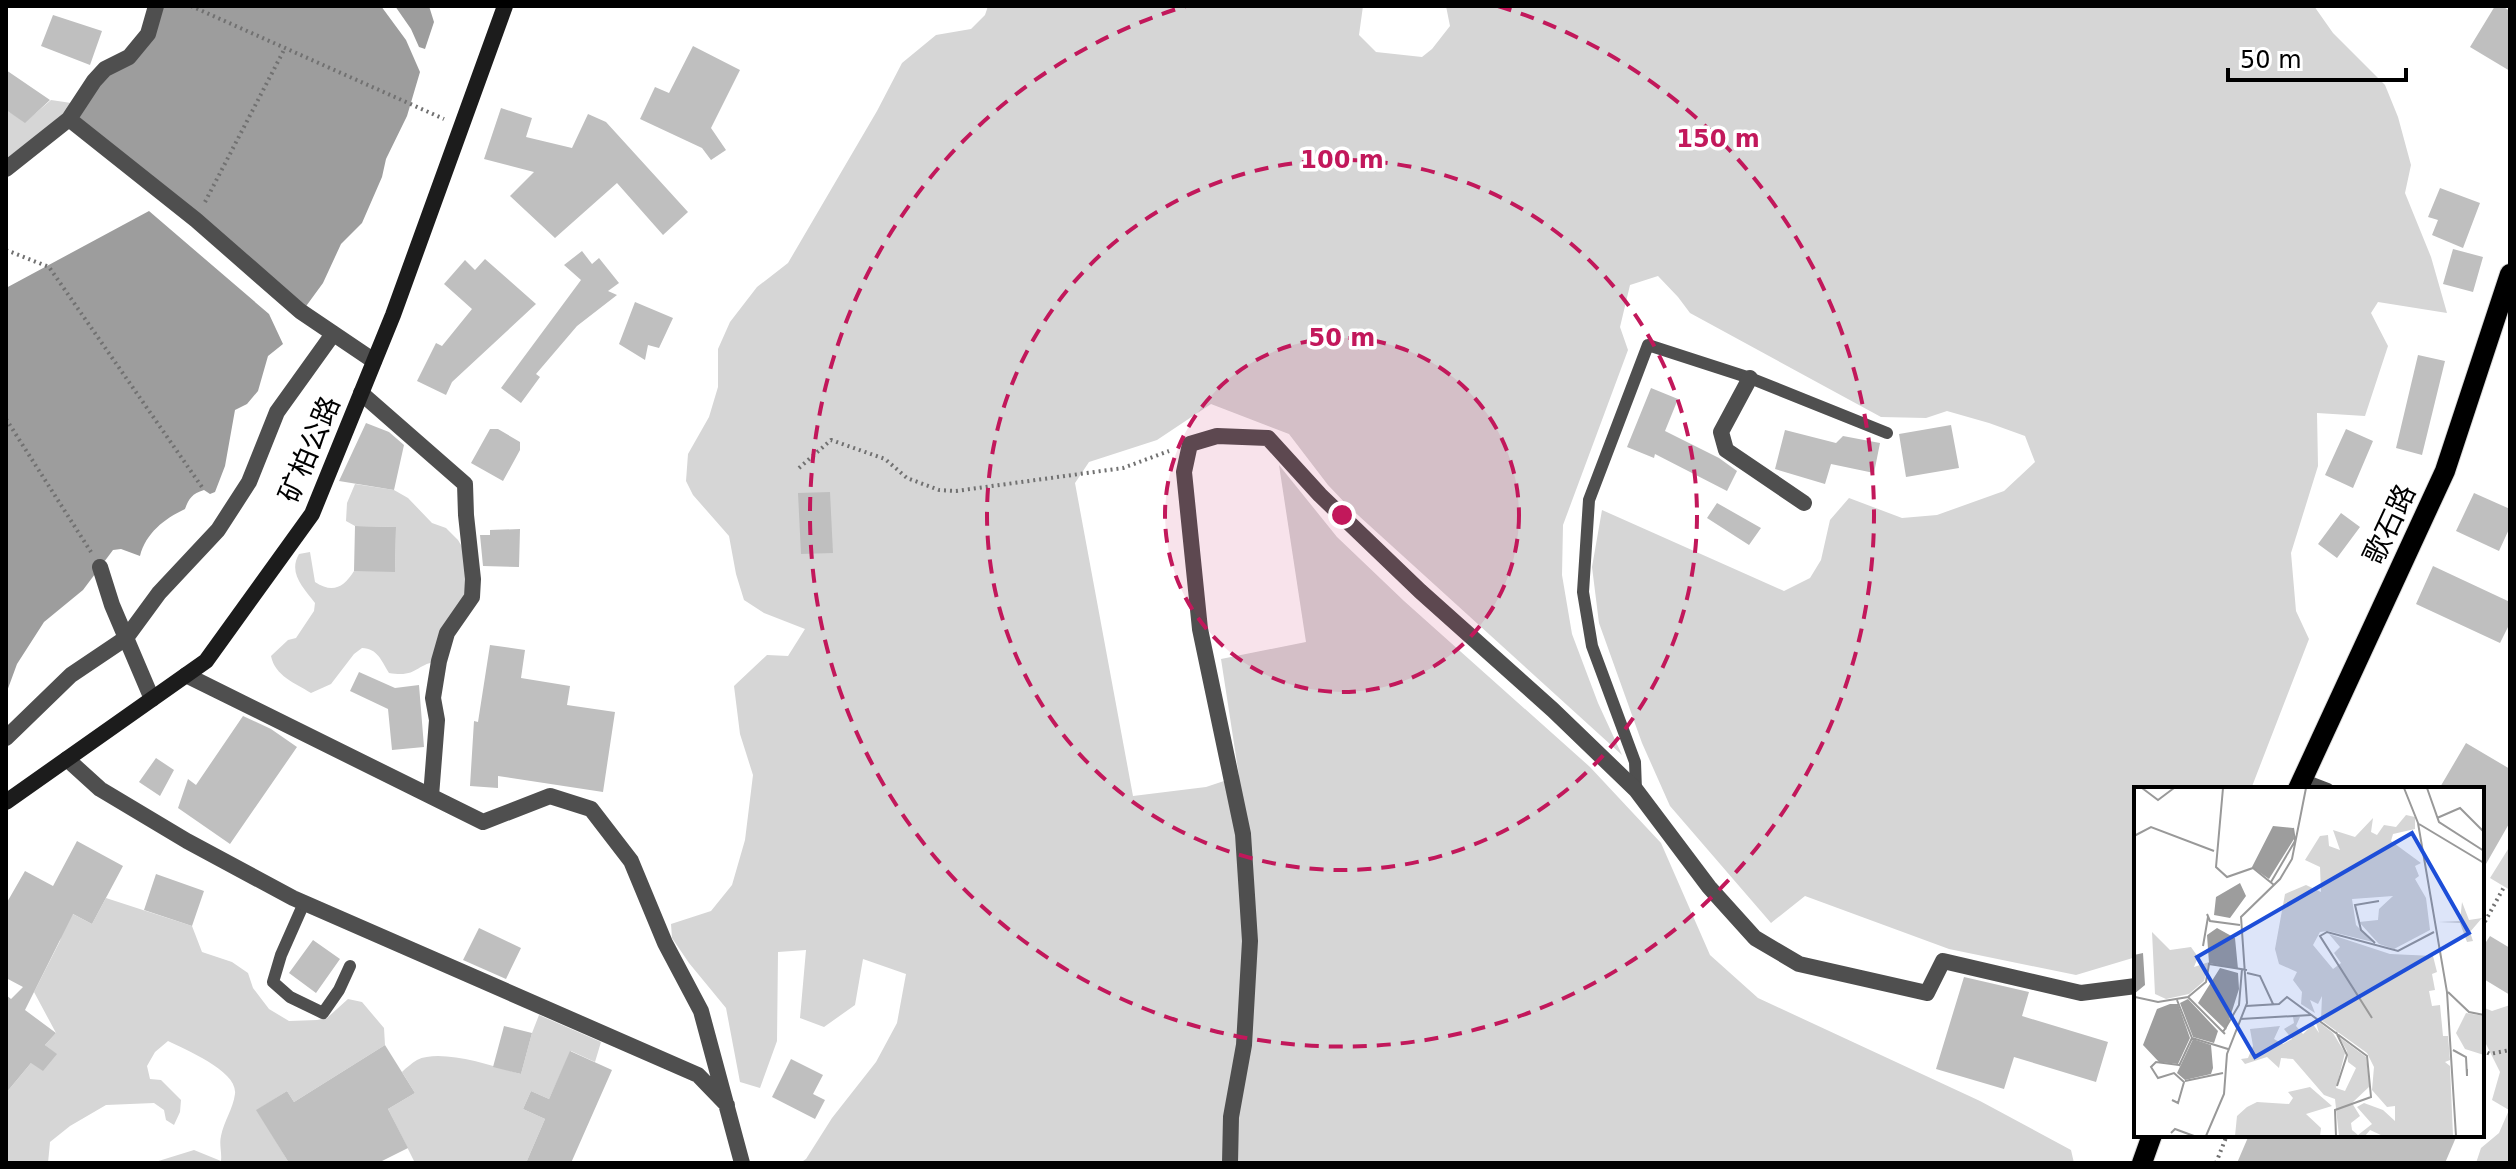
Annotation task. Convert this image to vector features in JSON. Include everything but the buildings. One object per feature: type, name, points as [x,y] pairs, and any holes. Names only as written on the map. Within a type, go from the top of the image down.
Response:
[{"type":"main road","name":"歌石路","points":[[2300,784],[2445,471],[2510,274]]},
{"type":"main road","points":[[2142,1163],[2151,1137]]},
{"type":"street","points":[[6,169],[69,119],[105,69],[129,57],[148,34],[156,6]]},
{"type":"street","name":"矿柏公路","points":[[6,802],[206,661],[312,514],[374,361],[505,6]]},
{"type":"street","points":[[69,119],[196,220],[300,311],[374,361]]},
{"type":"street","points":[[6,738],[71,675],[126,638],[159,593],[218,530],[249,482],[277,412],[333,334]]},
{"type":"street","points":[[1750,378],[1721,432],[1726,450],[1804,503]]},
{"type":"street","points":[[361,393],[465,484],[472,597],[447,633],[439,661],[433,698],[437,720],[431,796]]},
{"type":"street","points":[[1230,1163],[1231,1117],[1244,1045],[1250,941],[1243,834],[1200,629],[1184,472],[1190,444],[1217,436],[1268,438],[1320,495],[1420,591],[1553,710],[1636,790],[1709,887],[1755,938],[1799,964],[1927,993],[1943,961],[2081,993],[2134,986]]},
{"type":"street","points":[[100,567],[112,605],[152,699]]},
{"type":"street","points":[[186,675],[483,822],[550,796],[591,809],[631,861],[665,943],[701,1011],[742,1163]]},
{"type":"street","points":[[67,759],[111,796],[187,841],[304,903],[698,1075],[728,1107]]},
{"type":"lane","points":[[1636,790],[1635,762],[1592,646],[1583,592],[1589,500],[1648,345],[1750,378],[1887,433]]},
{"type":"lane","points":[[304,903],[281,955],[273,982],[290,997],[323,1013],[339,990],[350,966]]},
{"type":"path","points":[[191,6],[461,127]]},
{"type":"path","points":[[196,220],[285,48]]},
{"type":"path","points":[[6,250],[49,267],[204,490]]},
{"type":"path","points":[[6,419],[100,567]]},
{"type":"path","points":[[799,468],[831,440],[885,459],[907,478],[939,490],[956,491],[1123,468],[1190,444]]},
{"type":"path","points":[[2484,923],[2504,887]]},
{"type":"path","points":[[2484,1051],[2490,1054],[2510,1050]]},
{"type":"path","points":[[2216,1163],[2226,1137]]},
{"type":"shaded area","points":[[162,6],[381,6],[406,40],[420,72],[407,116],[386,159],[382,177],[362,223],[341,244],[323,283],[304,309],[76,117],[94,81],[130,60]]},
{"type":"shaded area","points":[[395,6],[429,6],[434,22],[425,49],[419,47]]},
{"type":"shaded area","points":[[988,6],[1363,6],[1359,35],[1376,52],[1422,57],[1450,26],[1446,6],[2314,6],[2333,33],[2385,85],[2398,117],[2411,165],[2405,193],[2431,257],[2447,313],[2378,302],[2371,313],[2388,346],[2365,416],[2317,413],[2318,466],[2291,553],[2296,611],[2309,639],[2252,787],[2134,787],[2134,958],[2076,975],[1949,949],[1805,896],[1771,923],[1670,806],[1642,743],[1599,623],[1592,567],[1602,510],[1784,591],[1810,578],[1821,560],[1830,520],[1849,498],[1902,518],[1937,515],[2004,491],[2035,462],[2025,436],[1947,411],[1926,418],[1881,417],[1690,313],[1658,276],[1630,285],[1620,327],[1628,350],[1563,525],[1562,575],[1572,634],[1622,755],[1348,506],[1289,434],[1211,404],[1157,440],[1089,462],[1075,483],[1133,796],[1206,787],[1239,776],[1221,659],[1306,642],[1279,465],[1337,537],[1590,767],[1661,843],[1710,955],[1758,998],[1980,1101],[2071,1150],[2074,1163],[800,1163],[876,1062],[897,1023],[906,974],[863,959],[855,1005],[824,1027],[800,1018],[806,950],[778,952],[777,1041],[760,1088],[740,1082],[726,1008],[672,938],[671,924],[711,911],[732,885],[745,840],[753,775],[740,734],[734,686],[767,655],[788,656],[805,629],[764,613],[744,600],[729,536],[693,495],[686,481],[688,454],[709,417],[718,387],[718,349],[730,322],[757,287],[788,263],[902,63],[936,35],[971,29],[985,15]]},
{"type":"shaded area","points":[[51,100],[78,104],[6,159],[6,110],[25,122]]},
{"type":"shaded area","points":[[149,211],[269,314],[283,344],[268,356],[258,391],[247,404],[235,410],[225,466],[215,492],[210,494],[204,490],[194,495],[185,509],[163,522],[151,534],[140,556],[121,549],[113,550],[83,590],[44,622],[17,664],[6,694],[6,288]]},
{"type":"shaded area","points":[[355,484],[394,490],[408,498],[432,523],[446,528],[458,540],[472,563],[473,579],[439,661],[406,674],[389,673],[375,653],[362,648],[331,684],[311,693],[281,674],[271,656],[288,640],[296,638],[314,611],[315,603],[296,574],[299,554],[310,552],[315,582],[327,588],[342,585],[354,571],[395,571],[396,527],[355,526],[346,521],[347,503]]},
{"type":"shaded area","points":[[2510,846],[2510,890],[2490,878]]},
{"type":"shaded area","points":[[106,898],[192,926],[202,952],[232,962],[248,973],[253,988],[269,1009],[289,1021],[327,1018],[348,999],[362,1002],[384,1028],[385,1045],[294,1102],[287,1091],[257,1110],[289,1163],[152,1163],[194,1150],[221,1161],[221,1136],[235,1094],[234,1085],[220,1069],[168,1041],[155,1052],[147,1066],[150,1079],[161,1080],[181,1100],[174,1125],[166,1120],[164,1110],[154,1103],[106,1105],[50,1142],[48,1163],[6,1163],[6,1093],[31,1063],[56,1054],[45,1045],[56,1033],[34,992],[60,941],[65,910],[92,924]]},
{"type":"shaded area","points":[[2510,1005],[2510,1163],[2476,1163],[2481,1148],[2499,1133],[2509,1110],[2492,1100],[2500,1072],[2484,1040],[2484,1008],[2492,1011]]},
{"type":"shaded area","points":[[539,1015],[601,1042],[595,1062],[571,1051],[549,1099],[531,1091],[523,1109],[545,1119],[526,1163],[415,1163],[388,1109],[415,1093],[402,1072],[417,1060],[440,1056],[521,1074]]}]
